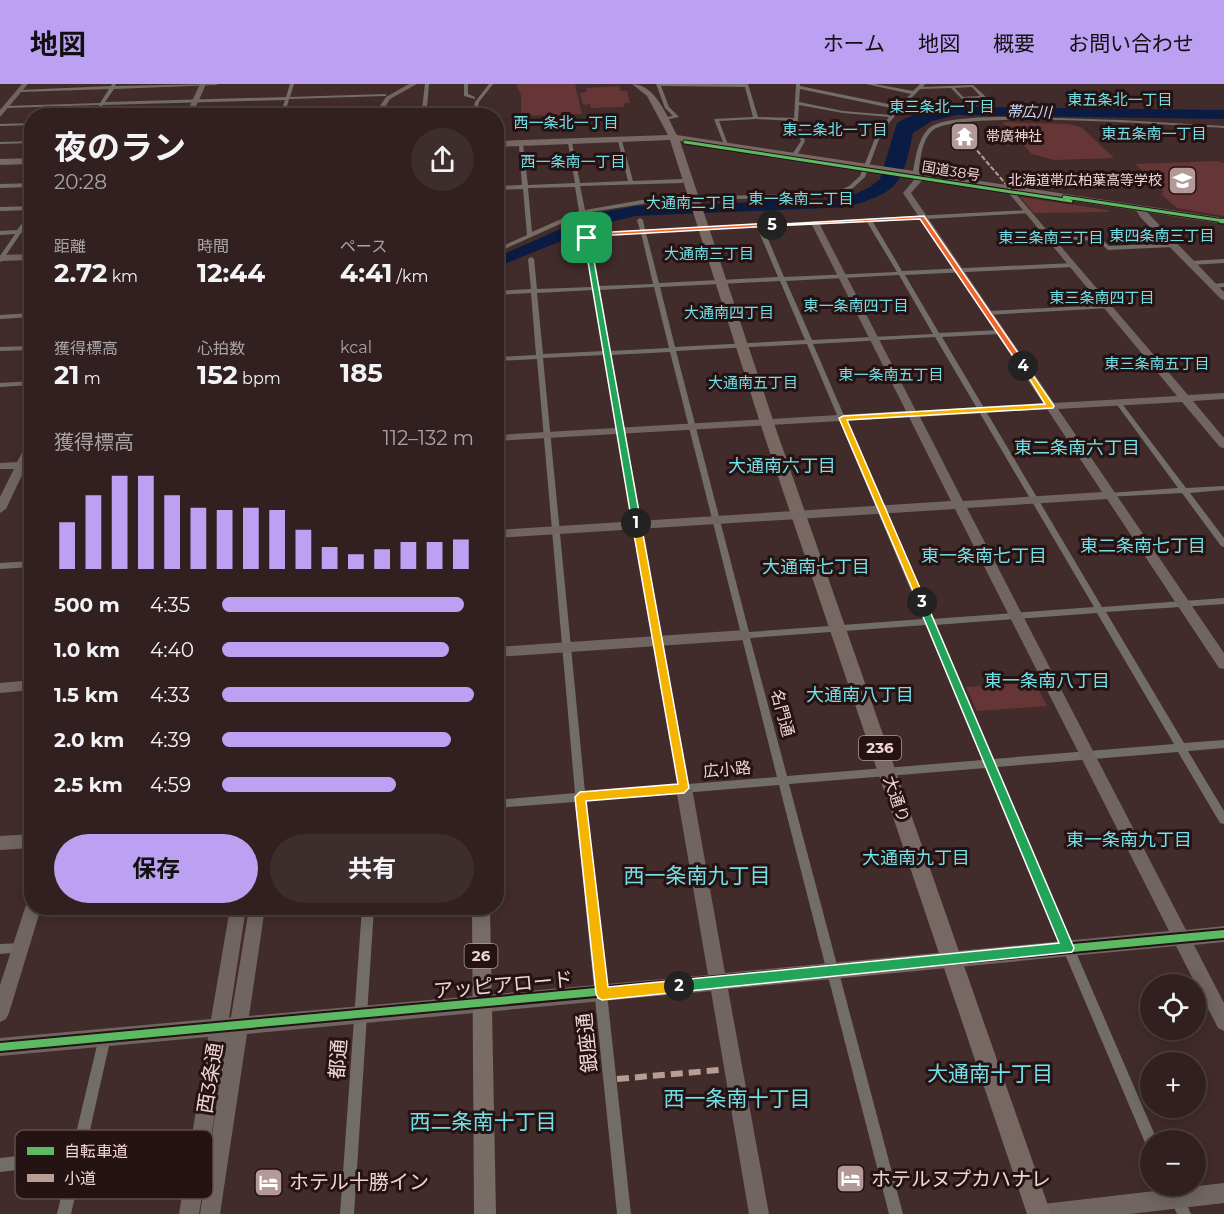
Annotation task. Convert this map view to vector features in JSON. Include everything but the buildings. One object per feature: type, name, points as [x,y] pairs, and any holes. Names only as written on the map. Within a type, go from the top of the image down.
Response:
[{"type":"highway","points":[[628,84],[645,96],[670,138]]},
{"type":"highway","points":[[636,84],[651,95],[664,119],[670,138]]},
{"type":"highway","name":"国道38号","points":[[504,145],[670,138],[724,144],[869,169]]},
{"type":"highway","name":"国道38号","points":[[504,145],[670,138],[1224,223]]},
{"type":"highway","name":"大通り","points":[[670,138],[682,181],[691,200]]},
{"type":"highway","name":"大通り","points":[[670,138],[701,228],[714,277],[720,282],[950,958],[1041,1214]]},
{"type":"highway","points":[[0,164],[24,163]]},
{"type":"main road","name":"26","points":[[481,915],[485,1214]]},
{"type":"street","points":[[192,108],[203,84]]},
{"type":"street","points":[[0,115],[5,104],[22,87],[216,84]]},
{"type":"street","points":[[285,108],[292,84]]},
{"type":"street","points":[[376,94],[378,84]]},
{"type":"street","points":[[5,104],[102,104],[385,95],[408,84],[422,84]]},
{"type":"street","points":[[379,108],[388,98],[408,84]]},
{"type":"street","points":[[424,108],[427,84]]},
{"type":"street","points":[[466,84],[466,95],[473,98]]},
{"type":"street","points":[[472,108],[473,98],[485,84]]},
{"type":"street","points":[[472,108],[491,84]]},
{"type":"street","points":[[868,84],[914,93]]},
{"type":"street","points":[[664,119],[677,117],[667,108],[658,85],[747,85],[749,101],[756,118]]},
{"type":"street","points":[[99,108],[113,86]]},
{"type":"street","points":[[794,156],[803,141],[796,120],[798,86],[899,108]]},
{"type":"street","points":[[504,247],[583,214],[642,202],[833,193],[851,187],[869,169],[880,131],[891,116],[921,86],[973,86],[984,97],[962,98],[952,87]]},
{"type":"street","points":[[377,108],[385,95]]},
{"type":"street","points":[[798,103],[843,112],[891,116]]},
{"type":"street","points":[[724,144],[716,120],[756,118],[796,120]]},
{"type":"street","points":[[1224,127],[1041,120],[953,121],[939,124],[929,131],[923,142],[918,176],[907,193],[1224,664]]},
{"type":"street","points":[[0,125],[24,124]]},
{"type":"street","points":[[620,141],[631,183]]},
{"type":"street","points":[[0,143],[24,142]]},
{"type":"street","points":[[570,143],[759,1214]]},
{"type":"street","points":[[521,145],[530,236]]},
{"type":"street","points":[[504,188],[682,181]]},
{"type":"street","points":[[0,186],[24,185]]},
{"type":"street","points":[[1011,190],[1224,445]]},
{"type":"street","points":[[0,209],[24,208]]},
{"type":"street","points":[[1139,210],[1224,297]]},
{"type":"street","points":[[587,236],[701,228],[1029,212]]},
{"type":"street","name":"名門通","points":[[640,220],[715,520],[896,1214]]},
{"type":"street","points":[[869,220],[1224,820]]},
{"type":"street","points":[[815,223],[1224,1022]]},
{"type":"street","points":[[0,259],[24,224]]},
{"type":"street","points":[[759,225],[1147,1130]]},
{"type":"street","points":[[0,233],[24,232]]},
{"type":"street","points":[[1052,240],[1098,238],[1108,249],[1173,245]]},
{"type":"street","points":[[0,259],[24,258]]},
{"type":"street","name":"銀座通","points":[[531,259],[580,797],[624,1214]]},
{"type":"street","points":[[1191,263],[1224,261]]},
{"type":"street","points":[[504,293],[1073,265]]},
{"type":"street","points":[[1214,286],[1224,285]]},
{"type":"street","points":[[987,313],[1108,307]]},
{"type":"street","points":[[0,317],[24,316]]},
{"type":"street","points":[[504,359],[1000,332]]},
{"type":"street","points":[[0,349],[24,348]]},
{"type":"street","points":[[0,385],[24,384]]},
{"type":"street","points":[[504,438],[1224,396]]},
{"type":"street","points":[[1118,402],[1224,544]]},
{"type":"street","points":[[0,466],[24,465]]},
{"type":"street","points":[[0,509],[24,468]]},
{"type":"street","points":[[504,533],[1224,488]]},
{"type":"street","points":[[0,566],[24,564]]},
{"type":"street","points":[[504,651],[1224,601]]},
{"type":"street","points":[[0,688],[24,686]]},
{"type":"street","name":"広小路","points":[[504,803],[1224,744]]},
{"type":"street","points":[[0,843],[24,842]]},
{"type":"street","points":[[0,1013],[31,915]]},
{"type":"street","name":"西3条通","points":[[213,1183],[237,915]]},
{"type":"street","name":"西3条通","points":[[206,1130],[254,915]]},
{"type":"street","name":"都通","points":[[347,1214],[368,915]]},
{"type":"street","name":"アッピアロード","points":[[0,1047],[1224,934]]},
{"type":"street","points":[[0,949],[20,948]]},
{"type":"street","points":[[84,1130],[105,1037]]},
{"type":"street","points":[[0,1165],[15,1163]]},
{"type":"street","points":[[1041,1214],[1224,1193]]},
{"type":"street","points":[[64,1214],[68,1199]]},
{"type":"street","name":"西3条通","points":[[189,1214],[192,1199]]},
{"type":"street","name":"西3条通","points":[[210,1214],[211,1199]]},
{"type":"shaded area","points":[[516,84],[575,84],[582,114],[521,116],[521,95]]},
{"type":"shaded area","points":[[619,86],[620,91],[627,91],[630,103],[624,103],[624,107],[591,108],[590,104],[583,105],[580,93],[587,92],[586,88]]},
{"type":"shaded area","points":[[1002,122],[1069,124],[1081,127],[1114,158],[1054,160],[1032,154]]},
{"type":"shaded area","points":[[1217,161],[1224,163],[1224,216],[1177,208],[1161,194],[1164,192],[1135,164]]},
{"type":"shaded area","points":[[1020,197],[1107,210],[1109,212],[1034,213]]},
{"type":"shaded area","points":[[1035,682],[1047,706],[977,711],[966,687]]},
{"type":"water","name":"帯広川","points":[[976,107],[1224,110],[1224,119],[956,115],[932,121],[913,133],[905,165],[895,184],[878,196],[848,207],[635,216],[603,224],[504,264],[504,254],[597,213],[637,206],[825,200],[855,194],[880,179],[897,123],[916,114]]},
{"type":"marked path","points":[[968,140],[1010,189]]},
{"type":"marked path","points":[[617,1079],[719,1070]]},
{"type":"cycle path","points":[[685,142],[1071,201]]},
{"type":"cycle path","points":[[1064,197],[1224,221]]},
{"type":"cycle path","points":[[0,1047],[1224,934]]},
{"type":"place","name":"帯廣神社","points":[[965,136]]},
{"type":"place","name":"北海道帯広柏葉高等学校","points":[[1183,180]]},
{"type":"place","name":"ホテルヌプカハナレ","points":[[850,1179]]},
{"type":"place","name":"ホテル十勝イン","points":[[268,1182]]},
{"type":"district","name":"東五条北一丁目","points":[[1120,100]]},
{"type":"district","name":"東三条北一丁目","points":[[942,107]]},
{"type":"district","name":"西一条北一丁目","points":[[566,123]]},
{"type":"district","name":"東二条北一丁目","points":[[835,130]]},
{"type":"district","name":"東五条南一丁目","points":[[1154,134]]},
{"type":"district","name":"西一条南一丁目","points":[[573,162]]},
{"type":"district","name":"東一条南二丁目","points":[[801,199]]},
{"type":"district","name":"大通南二丁目","points":[[691,203]]},
{"type":"district","name":"東四条南三丁目","points":[[1162,236]]},
{"type":"district","name":"東三条南三丁目","points":[[1051,238]]},
{"type":"district","name":"大通南三丁目","points":[[709,254]]},
{"type":"district","name":"東三条南四丁目","points":[[1102,298]]},
{"type":"district","name":"東一条南四丁目","points":[[856,306]]},
{"type":"district","name":"大通南四丁目","points":[[729,313]]},
{"type":"district","name":"東三条南五丁目","points":[[1157,364]]},
{"type":"district","name":"東一条南五丁目","points":[[891,375]]},
{"type":"district","name":"大通南五丁目","points":[[753,383]]},
{"type":"district","name":"東二条南六丁目","points":[[1077,448]]},
{"type":"district","name":"大通南六丁目","points":[[782,466]]},
{"type":"district","name":"東二条南七丁目","points":[[1143,546]]},
{"type":"district","name":"東一条南七丁目","points":[[984,556]]},
{"type":"district","name":"大通南七丁目","points":[[816,567]]},
{"type":"district","name":"東一条南八丁目","points":[[1047,681]]},
{"type":"district","name":"大通南八丁目","points":[[860,695]]},
{"type":"district","name":"東一条南九丁目","points":[[1129,840]]},
{"type":"district","name":"大通南九丁目","points":[[916,858]]},
{"type":"district","name":"西一条南九丁目","points":[[697,876]]},
{"type":"district","name":"大通南十丁目","points":[[990,1074]]},
{"type":"district","name":"西一条南十丁目","points":[[737,1099]]},
{"type":"district","name":"西二条南十丁目","points":[[483,1122]]},
{"type":"route","points":[[922,217],[954,263],[1050,406],[843,418],[1068,948],[602,993],[580,797],[684,788],[587,238],[594,234],[922,217]]}]
